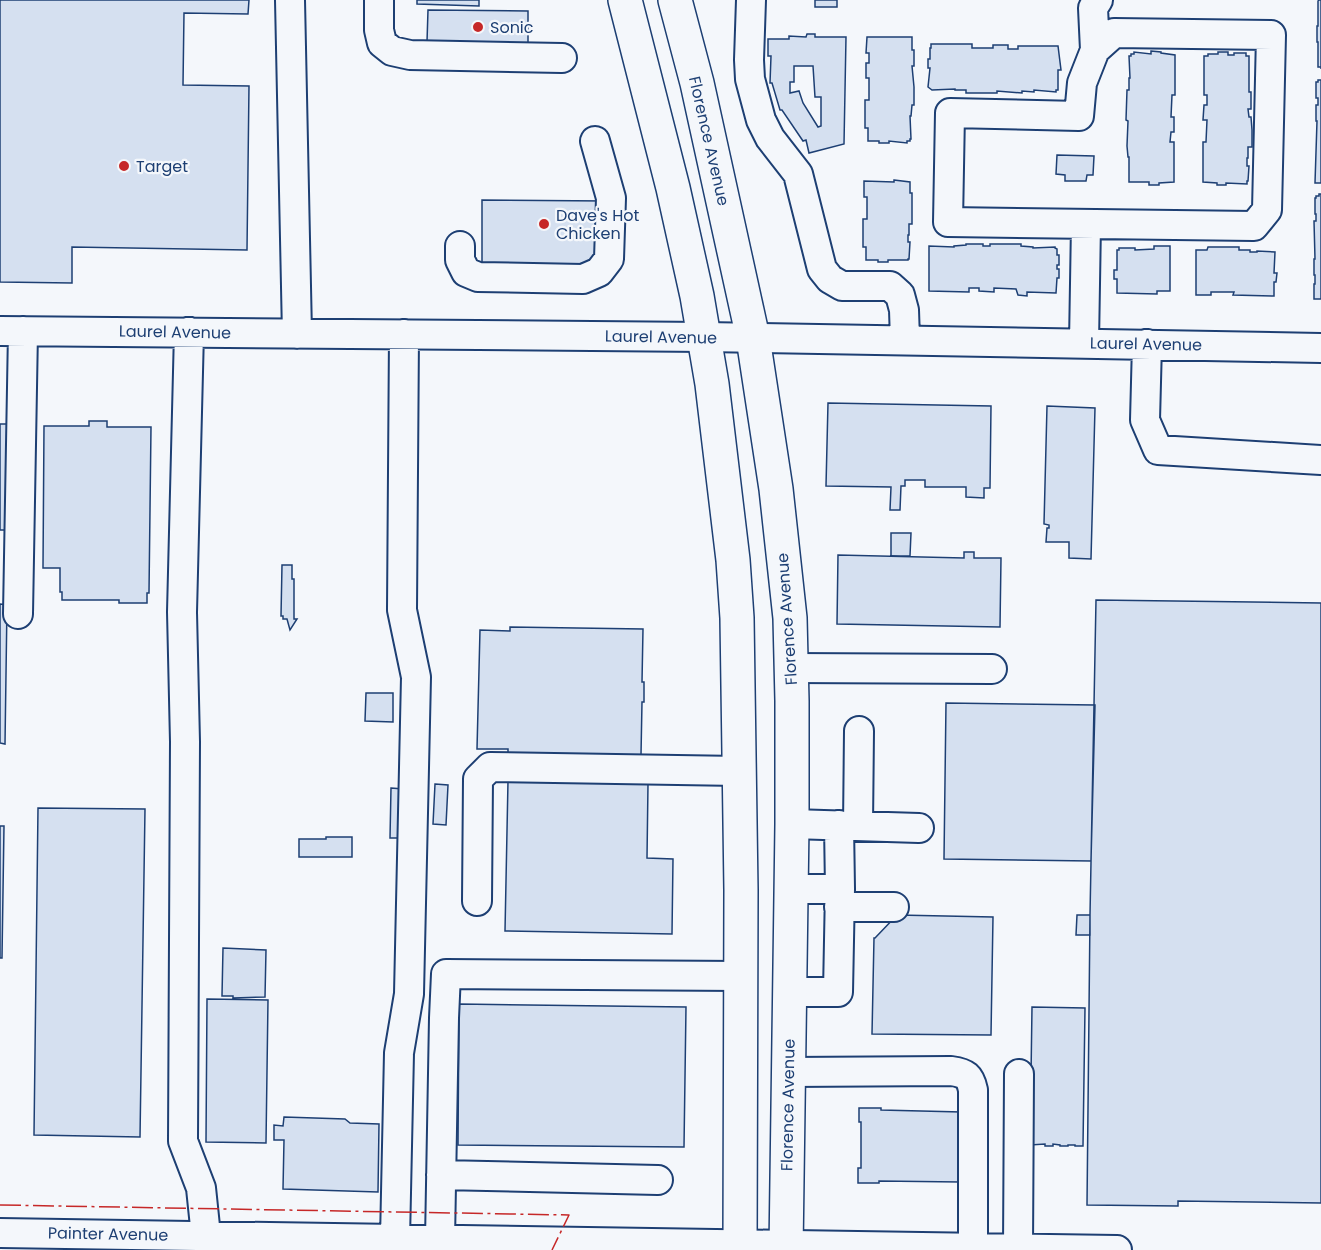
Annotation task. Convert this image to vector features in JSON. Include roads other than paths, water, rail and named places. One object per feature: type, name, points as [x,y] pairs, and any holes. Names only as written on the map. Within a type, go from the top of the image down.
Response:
[{"type":"main road","points":[[625,0],[698,296],[712,384],[733,560],[737,618],[739,771],[740,1247]]},
{"type":"main road","name":"Florence Avenue","points":[[675,0],[697,83],[753,338],[776,489],[790,618],[792,824],[786,1247]]},
{"type":"street","points":[[290,0],[297,334]]},
{"type":"street","points":[[379,0],[379,30],[382,43],[392,51],[410,55],[562,58]]},
{"type":"street","points":[[752,0],[750,79],[760,120],[770,138],[798,174],[822,268],[830,279],[842,286],[890,286],[900,296],[904,310],[905,340]]},
{"type":"street","points":[[1095,50],[1114,33],[1271,35],[1267,210],[1254,226],[948,222],[950,113],[1079,116],[1082,83],[1095,50],[1093,8],[1098,0]]},
{"type":"street","points":[[460,246],[460,260],[466,272],[477,277],[583,279],[599,272],[609,259],[611,198],[595,141]]},
{"type":"street","points":[[1084,343],[1086,224]]},
{"type":"street","points":[[11,331],[18,614]]},
{"type":"street","name":"Laurel Avenue","points":[[11,331],[705,337],[1321,348]]},
{"type":"street","points":[[189,332],[182,612],[185,742],[183,1141],[201,1188],[206,1236]]},
{"type":"street","points":[[395,1239],[399,1053],[409,994],[416,676],[402,610],[404,334]]},
{"type":"street","points":[[1147,344],[1145,420],[1158,450],[1321,460]]},
{"type":"street","points":[[792,668],[992,669]]},
{"type":"street","points":[[789,992],[838,992],[839,898],[859,731]]},
{"type":"street","points":[[477,901],[478,780],[490,767],[739,771]]},
{"type":"street","points":[[792,824],[919,828]]},
{"type":"street","points":[[791,889],[894,907]]},
{"type":"street","points":[[440,1240],[446,974],[740,976]]},
{"type":"street","points":[[788,1072],[962,1072],[970,1080],[973,1090],[973,1248]]},
{"type":"street","points":[[1018,1248],[1019,1074]]},
{"type":"street","points":[[441,1175],[658,1180]]},
{"type":"street","name":"Painter Avenue","points":[[0,1233],[206,1236],[348,1244],[395,1239],[518,1245],[1117,1250]]},
{"type":"place","name":"Sonic","points":[[478,27]]},
{"type":"place","name":"Target","points":[[124,166]]},
{"type":"place","name":"Dave's Hot Chicken","points":[[544,224]]}]
